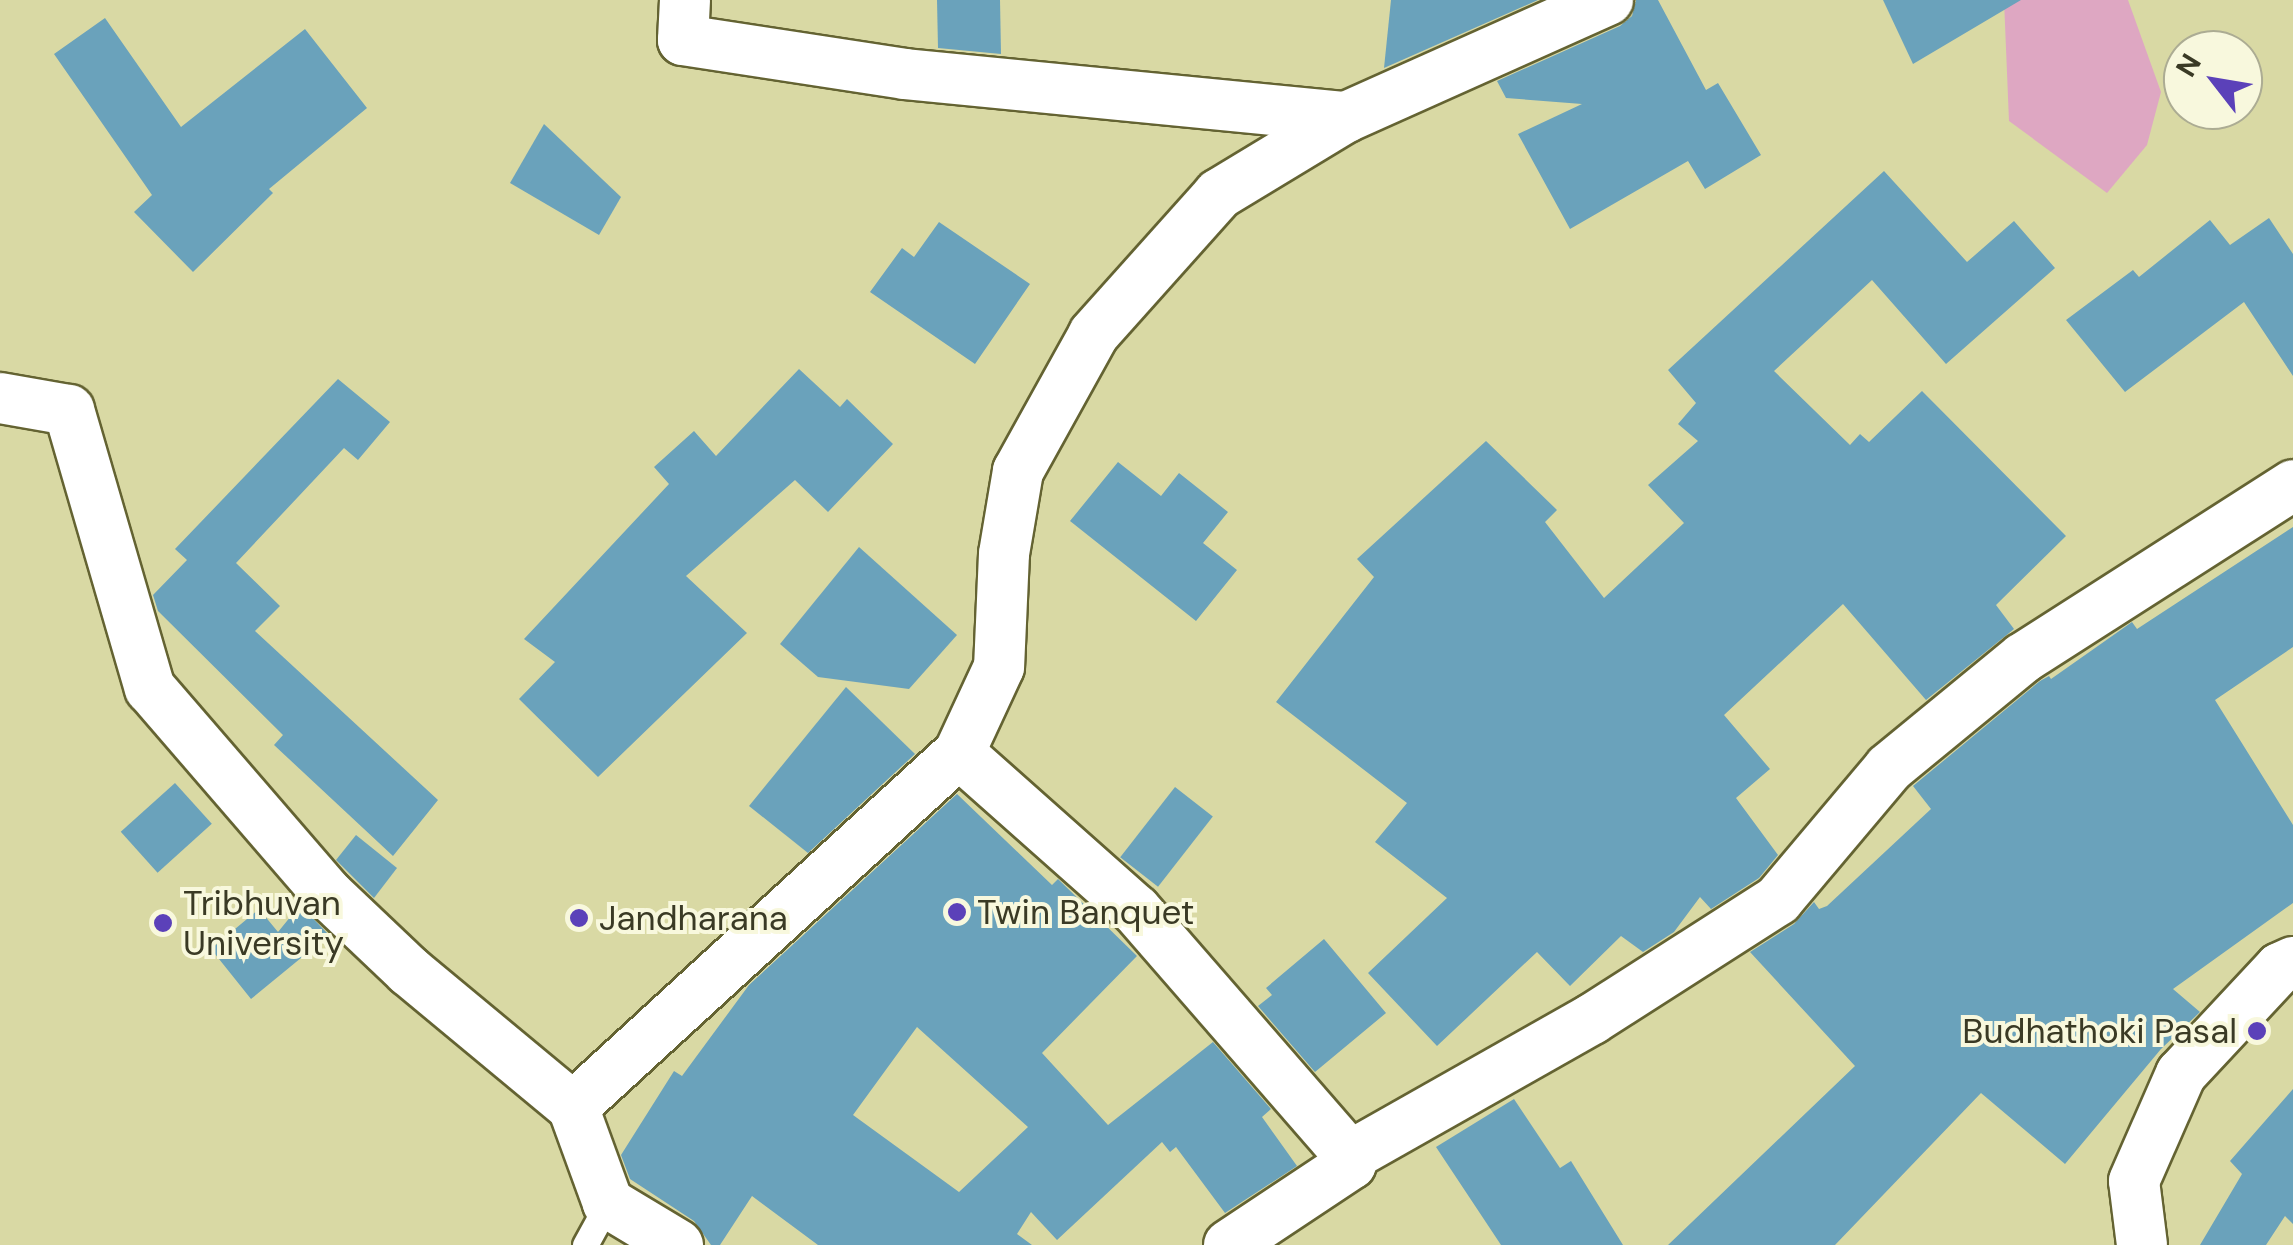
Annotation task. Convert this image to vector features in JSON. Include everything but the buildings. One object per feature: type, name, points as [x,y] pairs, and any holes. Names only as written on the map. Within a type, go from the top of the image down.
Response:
[{"type":"street","points":[[685,0],[684,40],[905,74],[1346,117]]},
{"type":"street","points":[[574,1107],[959,753],[999,667],[1004,554],[1018,471],[1094,334],[1218,194],[1346,117],[1608,0]]},
{"type":"street","points":[[0,398],[69,410],[150,688],[328,894],[410,972],[574,1107],[597,1224],[678,1245]]},
{"type":"street","points":[[1350,1156],[1592,1019],[1778,900],[1889,768],[2023,658],[2293,485]]},
{"type":"street","points":[[959,753],[1136,910],[1350,1156],[1351,1164],[1229,1245]]},
{"type":"street","points":[[2142,1245],[2134,1181],[2181,1074],[2280,968],[2293,962]]},
{"type":"shaded area","points":[[2004,0],[2128,0],[2161,92],[2147,145],[2107,193],[2009,121]]},
{"type":"place","name":"Twin Banquet","points":[[957,912]]},
{"type":"place","name":"Jandharana","points":[[579,918]]},
{"type":"place","name":"Tribhuvan University","points":[[163,923]]},
{"type":"place","name":"Budhathoki Pasal","points":[[2257,1031]]}]
